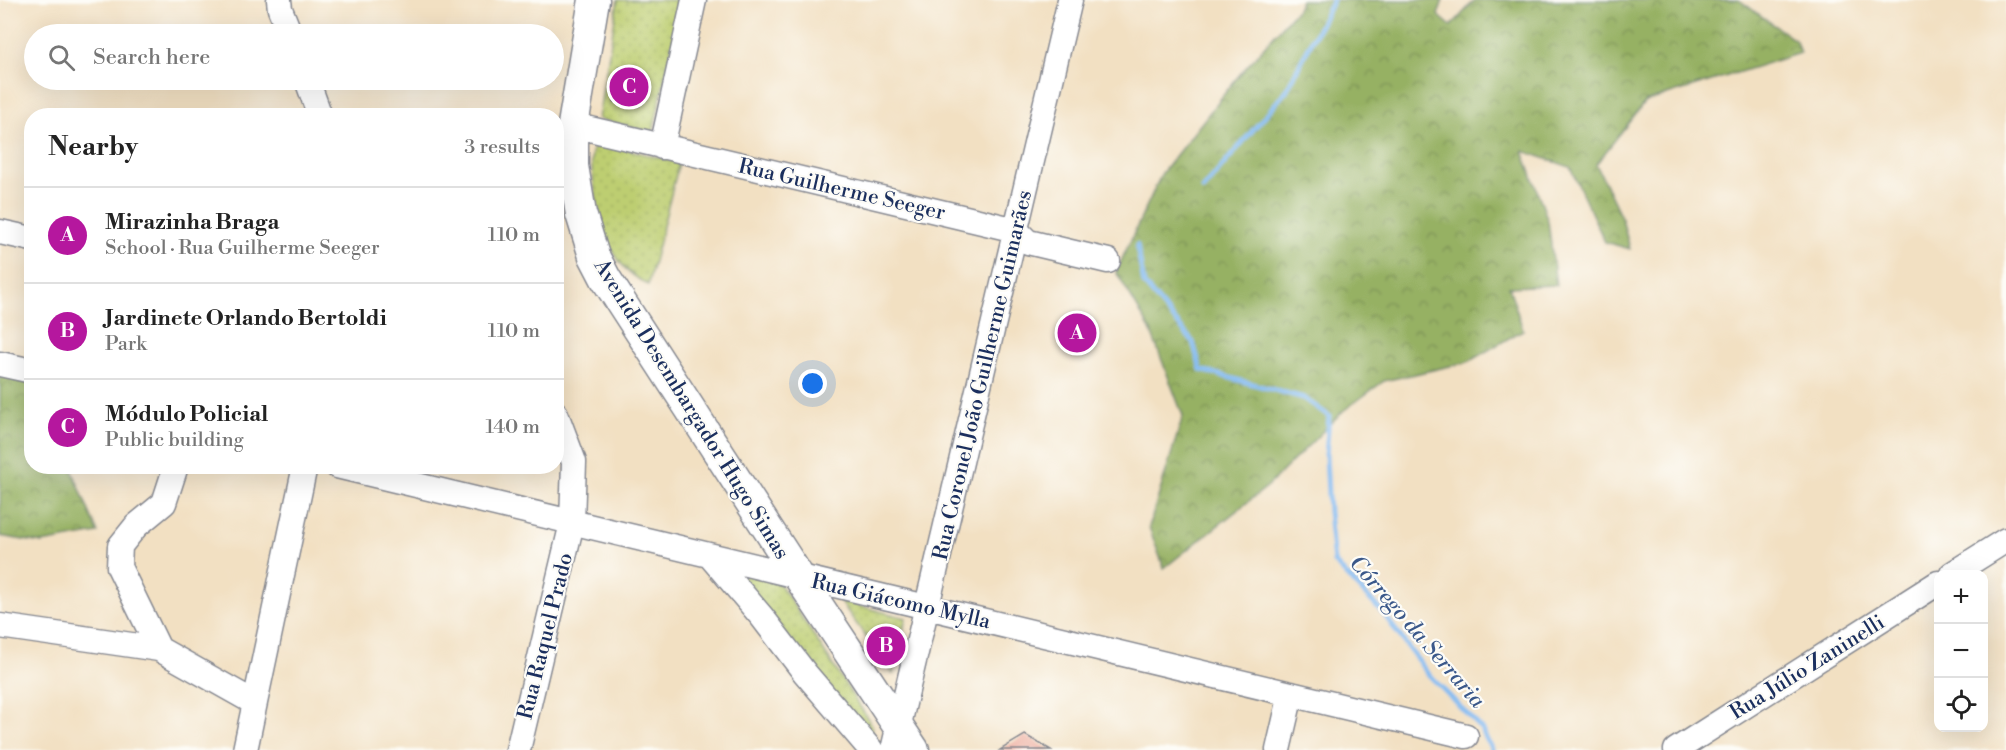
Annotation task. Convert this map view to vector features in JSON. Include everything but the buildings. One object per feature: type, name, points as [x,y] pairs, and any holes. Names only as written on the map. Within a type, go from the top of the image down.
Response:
[{"type":"main road","name":"Avenida Desembargador Hugo Simas","points":[[594,0],[573,126],[573,166],[576,192],[586,235],[594,256],[612,288],[799,577],[902,743]]},
{"type":"street","points":[[279,0],[286,24]]},
{"type":"street","points":[[662,147],[694,0]]},
{"type":"street","name":"Rua Coronel João Guilherme Guimarães","points":[[902,743],[927,607],[1070,0]]},
{"type":"street","points":[[311,90],[317,108]]},
{"type":"street","name":"Rua Guilherme Seeger","points":[[573,126],[1016,230],[1028,242],[1108,261]]},
{"type":"street","points":[[0,232],[24,237]]},
{"type":"street","points":[[0,364],[24,369]]},
{"type":"street","name":"Rua Raquel Prado","points":[[518,750],[572,523],[574,462],[564,435]]},
{"type":"street","points":[[159,649],[119,567],[120,546],[136,526],[164,503],[173,474]]},
{"type":"street","points":[[244,750],[303,474]]},
{"type":"street","name":"Rua Giácomo Mylla","points":[[370,474],[1466,736]]},
{"type":"street","points":[[1958,570],[2006,540]]},
{"type":"street","points":[[710,556],[871,750]]},
{"type":"street","name":"Rua Júlio Zaninelli","points":[[1676,750],[1934,586]]},
{"type":"street","points":[[0,626],[159,649],[255,703]]},
{"type":"street","points":[[1278,750],[1291,694]]},
{"type":"green space","points":[[618,0],[682,0],[653,132],[598,119]]},
{"type":"green space","points":[[1301,0],[1443,0],[1438,15],[1451,26],[1475,0],[1739,0],[1796,41],[1800,53],[1645,102],[1596,164],[1622,219],[1630,249],[1605,242],[1570,167],[1523,151],[1548,221],[1556,285],[1509,287],[1523,330],[1468,362],[1384,381],[1343,411],[1268,486],[1164,568],[1149,527],[1183,416],[1150,329],[1116,272],[1162,173],[1236,79],[1297,9]]},
{"type":"green space","points":[[606,144],[679,163],[648,285],[632,275],[622,265],[606,237],[596,197],[592,157],[593,149]]},
{"type":"green space","points":[[0,371],[24,377],[24,474],[74,474],[98,533],[42,543],[0,536]]},
{"type":"green space","points":[[731,570],[778,581],[872,725],[871,741]]},
{"type":"green space","points":[[840,601],[906,618],[893,674]]},
{"type":"waterway","points":[[1203,189],[1286,91],[1333,0]]},
{"type":"waterway","name":"Córrego da Serraria","points":[[1137,245],[1144,284],[1193,342],[1201,370],[1304,398],[1329,416],[1326,456],[1334,562],[1383,613],[1428,674],[1481,728],[1492,750]]},
{"type":"place","name":"Módulo Policial","points":[[629,87]]},
{"type":"place","name":"Mirazinha Braga","points":[[1077,333]]},
{"type":"place","name":"Jardinete Orlando Bertoldi","points":[[886,646]]}]
